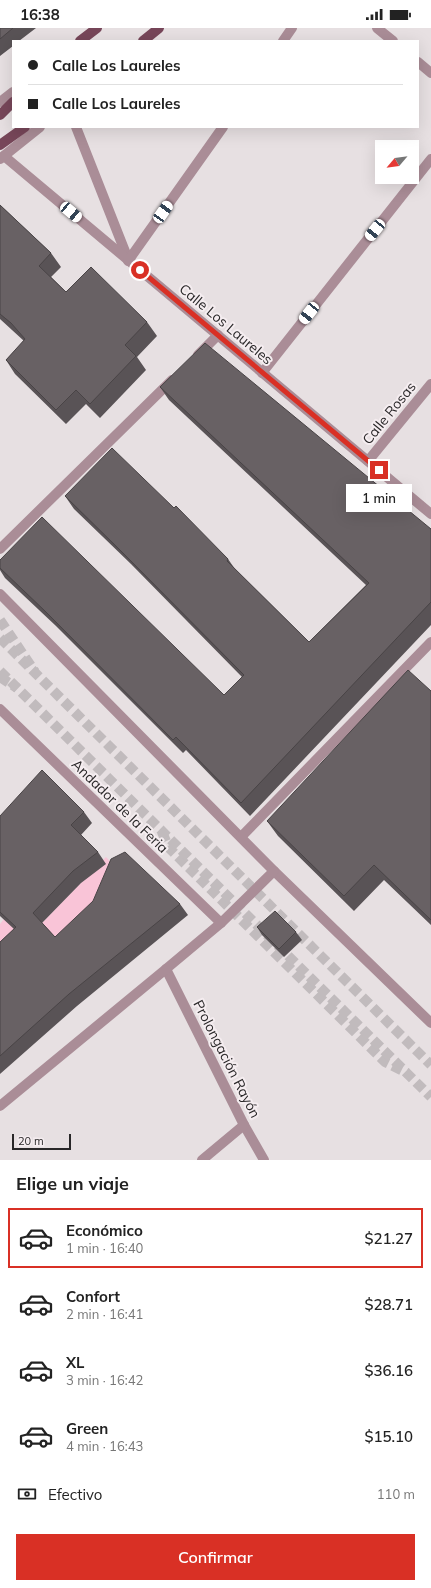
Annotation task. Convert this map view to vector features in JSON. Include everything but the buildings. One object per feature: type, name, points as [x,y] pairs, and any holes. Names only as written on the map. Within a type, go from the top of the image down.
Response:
[{"type":"main road","points":[[81,40],[97,28]]},
{"type":"main road","points":[[144,40],[160,28]]},
{"type":"main road","points":[[0,115],[12,103]]},
{"type":"main road","points":[[0,145],[24,128]]},
{"type":"street","points":[[284,40],[292,28]]},
{"type":"street","points":[[377,28],[392,40]]},
{"type":"street","points":[[419,63],[431,72]]},
{"type":"street","points":[[0,102],[12,93]]},
{"type":"street","points":[[2,158],[39,128]]},
{"type":"street","points":[[76,128],[128,261]]},
{"type":"street","points":[[128,261],[222,128]]},
{"type":"street","name":"Calle Los Laureles","points":[[2,158],[218,335],[431,514]]},
{"type":"street","points":[[262,373],[431,159]]},
{"type":"street","points":[[190,363],[218,335]]},
{"type":"street","points":[[0,549],[179,374]]},
{"type":"street","name":"Calle Rosas","points":[[368,461],[431,384]]},
{"type":"street","points":[[0,594],[274,871],[431,1023]]},
{"type":"street","points":[[241,837],[431,642]]},
{"type":"street","name":"Andador de la Feria","points":[[0,709],[220,923]]},
{"type":"street","points":[[0,1106],[220,923],[274,871]]},
{"type":"street","name":"Prolongación Rayón","points":[[166,969],[244,1125],[264,1160]]},
{"type":"street","points":[[202,1160],[244,1125]]},
{"type":"shaded area","points":[[106,857],[119,871],[63,948],[41,924]]},
{"type":"shaded area","points":[[4,919],[24,938],[0,962],[0,924]]},
{"type":"tunnel","points":[[0,620],[35,672]]},
{"type":"tunnel","points":[[0,638],[431,1065]]},
{"type":"tunnel","points":[[0,671],[431,1097]]},
{"type":"tunnel","points":[[0,677],[17,688]]},
{"type":"tunnel","points":[[162,832],[169,848],[385,1062],[407,1073]]},
{"type":"route","points":[[140,270],[379,470]]}]
